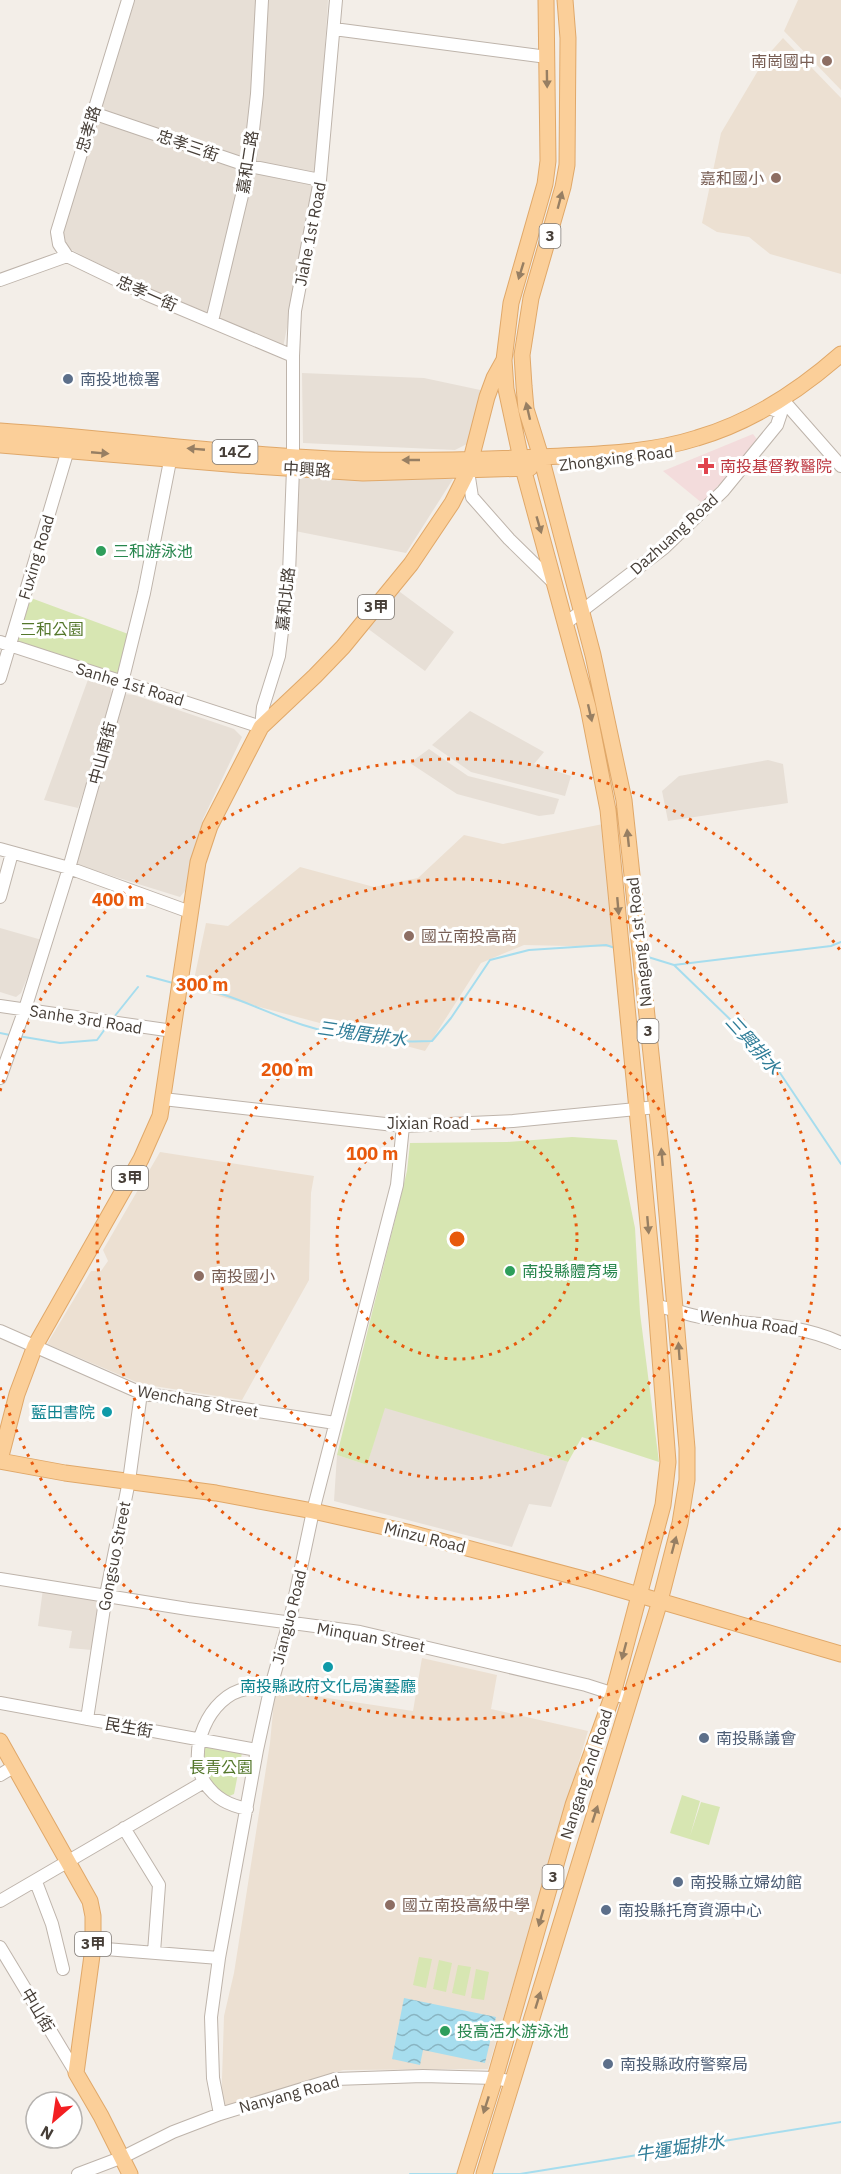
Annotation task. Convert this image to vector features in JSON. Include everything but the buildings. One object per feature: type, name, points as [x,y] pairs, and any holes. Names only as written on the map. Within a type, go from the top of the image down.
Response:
[{"type":"main road","name":"3","points":[[522,463],[507,398],[504,360],[511,303],[534,224],[548,161],[546,0]]},
{"type":"main road","name":"3","points":[[542,462],[526,409],[522,355],[531,298],[563,187],[567,165],[568,38],[565,0]]},
{"type":"main road","name":"Dazhuang Road","points":[[780,406],[841,354]]},
{"type":"main road","name":"3甲","points":[[0,1460],[17,1394],[35,1346],[141,1159],[160,1116],[190,912],[202,847],[236,773],[261,727],[343,647],[411,564],[452,503],[469,465],[487,397],[504,360]]},
{"type":"main road","name":"Dazhuang Road","points":[[780,406],[841,364]]},
{"type":"main road","name":"Zhongxing Road","points":[[542,462],[660,455],[736,432],[780,406]]},
{"type":"main road","name":"中興路","points":[[0,431],[70,443],[293,463],[363,473],[542,462]]},
{"type":"main road","name":"中興路","points":[[0,445],[70,443]]},
{"type":"main road","name":"Nangang 1st Road","points":[[542,462],[612,736],[624,800],[657,1107],[687,1448],[687,1480],[680,1523],[660,1601]]},
{"type":"main road","name":"Nangang 1st Road","points":[[522,463],[588,707],[608,810],[656,1306],[668,1462],[663,1505],[639,1595]]},
{"type":"main road","name":"Minzu Road","points":[[0,1460],[65,1473],[216,1493],[313,1511],[444,1541],[841,1654]]},
{"type":"main road","name":"Nangang 2nd Road","points":[[467,2167],[573,1806],[613,1694],[639,1595]]},
{"type":"main road","name":"Nangang 2nd Road","points":[[484,2174],[660,1601]]},
{"type":"main road","name":"3甲","points":[[0,1741],[90,1901],[93,1916],[93,1948],[76,2073]]},
{"type":"main road","points":[[76,2073],[123,2157],[130,2174]]},
{"type":"street","name":"忠孝路","points":[[67,256],[58,244],[57,232],[128,0]]},
{"type":"street","name":"嘉和二路","points":[[212,321],[249,166],[257,94],[262,0]]},
{"type":"street","name":"Jiahe 1st Road","points":[[293,463],[295,311],[320,180],[336,0]]},
{"type":"street","points":[[334,29],[547,57]]},
{"type":"street","name":"忠孝三街","points":[[93,113],[249,166],[320,180]]},
{"type":"street","points":[[0,280],[67,256]]},
{"type":"street","name":"忠孝一街","points":[[67,256],[148,295],[293,356]]},
{"type":"street","points":[[780,406],[841,466]]},
{"type":"street","name":"Dazhuang Road","points":[[566,623],[664,548],[723,491],[774,429],[780,406]]},
{"type":"street","name":"Fuxing Road","points":[[0,678],[5,644],[70,443]]},
{"type":"street","name":"中山南街","points":[[0,1078],[25,1009],[69,868],[122,682],[144,593],[172,453]]},
{"type":"street","name":"嘉和北路","points":[[261,727],[263,707],[279,656],[289,574],[293,463]]},
{"type":"street","points":[[469,465],[472,497],[509,539],[557,586]]},
{"type":"street","name":"Sanhe 1st Road","points":[[5,644],[261,727]]},
{"type":"street","points":[[0,897],[6,851],[69,868],[190,912]]},
{"type":"street","name":"Sanhe 3rd Road","points":[[0,1006],[173,1031]]},
{"type":"street","name":"Jixian Road","points":[[163,1099],[403,1126],[513,1121],[657,1107]]},
{"type":"street","name":"Jianguo Road","points":[[220,2114],[213,2078],[211,2017],[219,1958],[257,1750],[270,1690],[289,1624],[313,1511],[397,1185],[403,1126]]},
{"type":"street","name":"Wenhua Road","points":[[656,1306],[676,1309],[699,1317],[798,1328],[841,1343]]},
{"type":"street","name":"Wenchang Street","points":[[0,1331],[141,1394],[335,1423]]},
{"type":"street","name":"Gongsuo Street","points":[[87,1719],[106,1595],[129,1481],[141,1394]]},
{"type":"street","name":"Minquan Street","points":[[0,1579],[289,1624],[360,1632],[586,1685],[630,1699]]},
{"type":"street","points":[[248,1809],[223,1801],[214,1795],[204,1782],[199,1769],[202,1729],[214,1708],[225,1698],[246,1689],[270,1690]]},
{"type":"street","name":"民生街","points":[[0,1703],[257,1750]]},
{"type":"street","points":[[0,1775],[15,1766]]},
{"type":"street","points":[[0,1901],[204,1782]]},
{"type":"street","points":[[124,1828],[159,1885],[154,1952]]},
{"type":"street","points":[[36,1882],[52,1924],[63,1970]]},
{"type":"street","name":"中山街","points":[[0,1947],[76,2073]]},
{"type":"street","points":[[93,1948],[219,1958]]},
{"type":"street","name":"Nanyang Road","points":[[78,2174],[123,2157],[173,2132],[220,2114],[335,2079],[423,2076],[495,2078],[513,2082]]},
{"type":"shaded area","points":[[135,0],[328,0],[317,172],[283,348],[204,311],[148,289],[62,245],[63,232]]},
{"type":"shaded area","name":"南崗國中","points":[[798,0],[841,0],[841,90],[784,31]]},
{"type":"shaded area","name":"嘉和國小","points":[[783,38],[841,98],[841,274],[770,254],[749,237],[717,232],[702,223],[721,133],[766,57]]},
{"type":"shaded area","points":[[302,373],[424,378],[485,391],[467,444],[455,450],[303,443]]},
{"type":"shaded area","name":"南投基督教醫院","points":[[753,434],[759,442],[702,503],[663,471]]},
{"type":"shaded area","points":[[298,474],[453,479],[406,553],[295,531]]},
{"type":"shaded area","points":[[396,589],[454,632],[425,671],[367,628]]},
{"type":"shaded area","points":[[90,674],[109,682],[113,696],[102,738],[78,808],[44,800]]},
{"type":"shaded area","points":[[124,694],[134,695],[234,729],[242,737],[203,819],[185,891],[180,897],[77,865],[76,860]]},
{"type":"shaded area","points":[[470,711],[544,752],[534,764],[571,776],[565,796],[471,772],[432,745]]},
{"type":"shaded area","points":[[429,749],[468,776],[559,799],[554,814],[539,816],[457,794],[410,763]]},
{"type":"shaded area","points":[[768,760],[783,764],[788,803],[668,821],[662,791],[679,776]]},
{"type":"shaded area","name":"國立南投高商","points":[[603,824],[615,947],[524,945],[481,963],[425,1051],[192,989],[206,923],[228,926],[300,867],[374,887],[418,878],[464,835],[503,844]]},
{"type":"shaded area","points":[[0,928],[42,940],[21,993],[16,997],[0,992]]},
{"type":"shaded area","name":"南投國小","points":[[160,1152],[314,1176],[311,1193],[309,1280],[242,1400],[141,1384],[47,1344],[91,1271],[101,1271],[108,1261],[103,1250]]},
{"type":"shaded area","points":[[384,1407],[568,1462],[551,1507],[529,1504],[512,1547],[334,1501],[337,1455],[367,1465]]},
{"type":"shaded area","points":[[43,1589],[101,1601],[92,1650],[69,1648],[72,1631],[38,1626]]},
{"type":"shaded area","name":"國立南投高級中學","points":[[422,1658],[497,1675],[491,1709],[588,1731],[488,2069],[343,2070],[221,2111],[224,2016],[234,1973],[270,1743],[275,1690],[413,1711]]},
{"type":"green space","name":"三和公園","points":[[31,598],[131,635],[120,677],[17,641]]},
{"type":"green space","name":"南投縣體育場","points":[[572,1137],[617,1140],[635,1228],[640,1313],[659,1462],[582,1437],[568,1462],[385,1408],[367,1465],[337,1455],[407,1171],[410,1143],[507,1142]]},
{"type":"green space","name":"長青公園","points":[[204,1745],[242,1753],[234,1794],[227,1797],[220,1795],[201,1766]]},
{"type":"green space","points":[[682,1795],[700,1801],[690,1836],[701,1802],[720,1807],[709,1845],[670,1833]]},
{"type":"green space","points":[[419,1957],[432,1959],[426,1988],[413,1985]]},
{"type":"green space","points":[[439,1960],[452,1963],[446,1992],[433,1989]]},
{"type":"green space","points":[[458,1965],[471,1967],[465,1996],[452,1993]]},
{"type":"green space","points":[[476,1969],[489,1972],[484,2000],[471,1998]]},
{"type":"water","name":"投高活水游泳池","points":[[404,1998],[496,2017],[485,2063],[423,2050],[420,2065],[392,2059]]},
{"type":"waterway","name":"三塊厝排水","points":[[648,957],[674,965],[831,946],[841,942]]},
{"type":"waterway","name":"三塊厝排水","points":[[184,985],[215,992],[288,1020],[334,1033],[383,1040],[432,1041],[451,1018],[490,960],[529,950],[606,945],[615,948]]},
{"type":"waterway","name":"三興排水","points":[[674,965],[770,1058],[841,1164]]},
{"type":"waterway","name":"三塊厝排水","points":[[147,976],[173,983]]},
{"type":"waterway","name":"三塊厝排水","points":[[114,1017],[138,987]]},
{"type":"waterway","name":"三塊厝排水","points":[[18,1036],[60,1043],[97,1040],[105,1029]]},
{"type":"waterway","name":"三塊厝排水","points":[[0,1033],[10,1035]]},
{"type":"waterway","name":"牛運堀排水","points":[[491,2174],[520,2174],[841,2122]]},
{"type":"waterway","name":"牛運堀排水","points":[[410,2174],[458,2174]]},
{"type":"place","name":"南崗國中","points":[[827,61]]},
{"type":"place","name":"嘉和國小","points":[[776,178]]},
{"type":"place","name":"南投地檢署","points":[[68,379]]},
{"type":"place","name":"南投基督教醫院","points":[[706,466]]},
{"type":"place","name":"三和游泳池","points":[[101,551]]},
{"type":"place","name":"國立南投高商","points":[[409,936]]},
{"type":"place","name":"南投縣體育場","points":[[510,1271]]},
{"type":"place","name":"南投國小","points":[[199,1276]]},
{"type":"place","name":"藍田書院","points":[[107,1412]]},
{"type":"place","name":"南投縣政府文化局演藝廳","points":[[328,1667]]},
{"type":"place","name":"南投縣議會","points":[[704,1738]]},
{"type":"place","name":"南投縣立婦幼館","points":[[678,1882]]},
{"type":"place","name":"國立南投高級中學","points":[[390,1905]]},
{"type":"place","name":"南投縣托育資源中心","points":[[606,1910]]},
{"type":"place","name":"投高活水游泳池","points":[[445,2031]]},
{"type":"place","name":"南投縣政府警察局","points":[[608,2064]]}]
